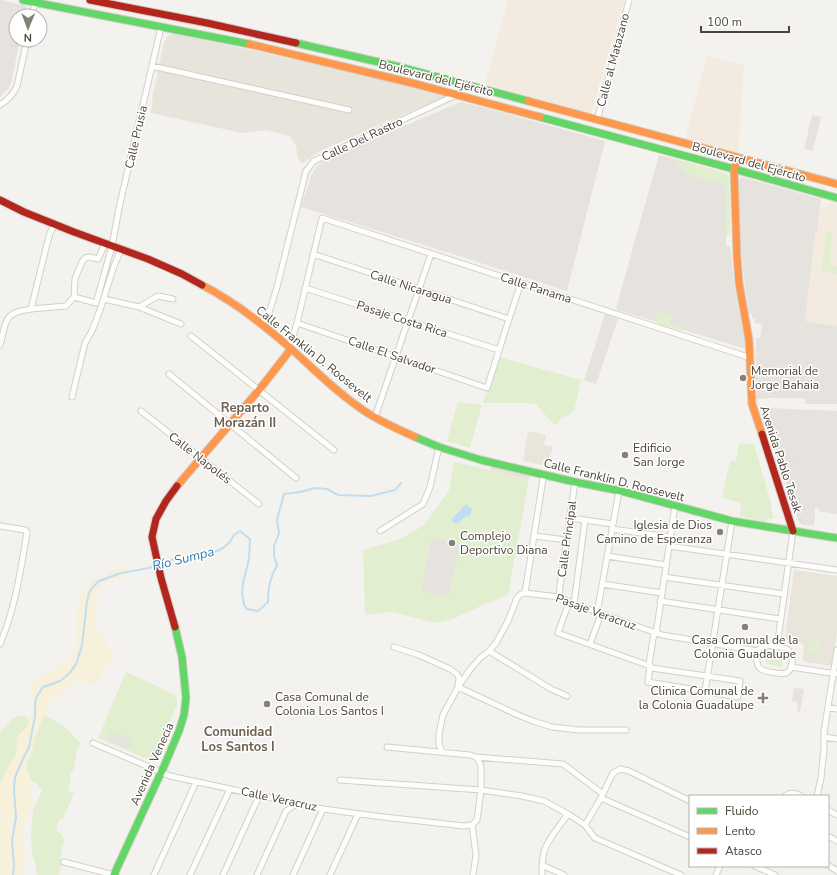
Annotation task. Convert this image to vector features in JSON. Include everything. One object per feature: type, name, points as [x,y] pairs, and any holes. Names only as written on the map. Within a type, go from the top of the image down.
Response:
[{"type":"main road","name":"Boulevard del Ejército","points":[[24,0],[301,56],[394,78],[458,94],[837,198]]},
{"type":"main road","points":[[59,0],[62,7]]},
{"type":"main road","name":"Boulevard del Ejército","points":[[90,0],[285,40],[397,67],[493,91],[833,183]]},
{"type":"main road","points":[[394,78],[399,76],[401,73],[397,67]]},
{"type":"main road","points":[[412,83],[408,78],[408,74],[411,72],[417,72]]},
{"type":"main road","points":[[479,100],[488,98],[494,99],[586,125],[593,124],[597,120]]},
{"type":"main road","name":"Avenida Pablo Tesak","points":[[739,158],[734,169],[737,256],[751,358],[752,404],[792,531]]},
{"type":"main road","points":[[826,195],[832,194],[834,191],[833,183]]},
{"type":"main road","name":"Calle Franklin D. Roosevelt","points":[[0,200],[24,212],[148,259],[182,274],[229,301],[261,324],[344,396],[375,417],[397,429],[439,447],[481,460],[618,491],[753,525],[837,538]]},
{"type":"main road","name":"Avenida Venecia","points":[[114,875],[180,732],[184,716],[186,698],[182,657],[161,578],[152,537],[156,520],[177,484],[259,390],[289,347]]},
{"type":"street","name":"Calle al Matazano","points":[[597,120],[629,0]]},
{"type":"street","name":"Calle Prusia","points":[[108,245],[121,200],[160,27]]},
{"type":"street","points":[[0,105],[9,99],[14,93],[17,86],[25,48]]},
{"type":"street","points":[[152,66],[349,110]]},
{"type":"street","name":"Calle Del Rastro","points":[[261,324],[269,313],[271,307],[306,171],[314,161],[458,94]]},
{"type":"street","name":"Calle Panama","points":[[313,254],[322,218],[751,358]]},
{"type":"street","points":[[31,309],[50,233],[55,224]]},
{"type":"street","points":[[98,259],[108,245]]},
{"type":"street","points":[[74,298],[96,303],[107,262],[108,245]]},
{"type":"street","points":[[72,397],[85,343],[92,331],[121,250]]},
{"type":"street","points":[[289,347],[297,324],[313,254]]},
{"type":"street","name":"Calle Nicaragua","points":[[313,254],[509,319]]},
{"type":"street","points":[[375,417],[431,254]]},
{"type":"street","points":[[0,345],[2,326],[12,314],[18,311],[31,309],[66,306],[74,298],[75,279],[85,258],[90,257],[107,262]]},
{"type":"street","points":[[499,350],[521,284]]},
{"type":"street","name":"Pasaje Costa Rica","points":[[305,288],[499,350]]},
{"type":"street","points":[[139,306],[158,296],[173,299]]},
{"type":"street","points":[[104,299],[139,306],[181,324]]},
{"type":"street","name":"Calle El Salvador","points":[[297,324],[488,388],[499,350]]},
{"type":"street","points":[[191,336],[334,450]]},
{"type":"street","points":[[169,374],[296,478]]},
{"type":"street","name":"Calle Napolés","points":[[141,411],[259,504]]},
{"type":"street","points":[[380,531],[423,504],[430,488],[439,447]]},
{"type":"street","points":[[442,752],[440,744],[440,724],[443,715],[458,687],[469,671],[480,658],[496,644],[503,632],[517,598],[521,594],[525,593],[542,483],[545,475]]},
{"type":"street","name":"Calle Principal","points":[[559,597],[575,482]]},
{"type":"street","points":[[590,644],[599,614],[602,584],[618,491]]},
{"type":"street","points":[[585,520],[572,603],[558,633],[650,666],[655,669],[740,681],[738,697],[648,682],[650,666],[649,664],[662,593],[675,506]]},
{"type":"street","points":[[570,518],[670,537]]},
{"type":"street","points":[[706,691],[732,520]]},
{"type":"street","points":[[0,526],[25,530],[27,532],[10,616],[0,644]]},
{"type":"street","name":"Avenida Pablo Tesak","points":[[777,646],[792,531]]},
{"type":"street","points":[[534,536],[566,540]]},
{"type":"street","points":[[669,546],[837,570]]},
{"type":"street","points":[[607,556],[666,565]]},
{"type":"street","points":[[664,577],[784,594]]},
{"type":"street","points":[[602,584],[662,593]]},
{"type":"street","name":"Pasaje Veracruz","points":[[525,593],[559,597],[599,614],[655,633],[758,651]]},
{"type":"street","points":[[660,601],[780,619]]},
{"type":"street","points":[[765,646],[777,646],[786,648],[791,653],[791,667],[789,671],[782,673],[761,670],[757,663],[758,651],[760,648],[765,646]]},
{"type":"street","points":[[394,647],[419,655],[450,669],[457,674],[459,678],[458,687]]},
{"type":"street","points":[[817,795],[821,778],[824,737],[828,707],[835,674],[837,650]]},
{"type":"street","points":[[489,651],[551,689],[567,696]]},
{"type":"street","points":[[791,667],[835,674]]},
{"type":"street","points":[[458,687],[518,715],[552,727],[586,730],[626,730]]},
{"type":"street","points":[[828,707],[837,709]]},
{"type":"street","points":[[824,737],[837,739]]},
{"type":"street","name":"Calle Veracruz","points":[[93,743],[170,776],[259,796],[323,809],[358,814],[442,824],[464,826],[472,825]]},
{"type":"street","points":[[387,746],[470,754],[476,757],[563,764],[602,796],[689,837]]},
{"type":"street","points":[[473,875],[476,855],[472,825],[476,820],[481,790],[481,767],[476,757]]},
{"type":"street","points":[[585,825],[602,796],[613,773],[620,770],[629,771],[689,801]]},
{"type":"street","points":[[340,780],[481,790],[544,801],[585,825],[595,838],[681,875]]},
{"type":"street","points":[[154,875],[196,782]]},
{"type":"street","points":[[190,875],[230,789]]},
{"type":"street","points":[[786,795],[793,793],[798,795]]},
{"type":"street","points":[[223,875],[259,796]]},
{"type":"street","points":[[257,875],[286,811],[296,804]]},
{"type":"street","points":[[293,875],[323,809]]},
{"type":"street","points":[[330,875],[358,814]]},
{"type":"street","points":[[542,875],[544,851],[549,841],[568,814]]},
{"type":"street","points":[[64,862],[114,875]]},
{"type":"street","points":[[542,865],[564,875]]},
{"type":"street","points":[[757,867],[775,875]]},
{"type":"shaded area","points":[[0,0],[24,5],[26,8],[8,8],[8,48],[18,48],[11,83],[8,89],[0,97]]},
{"type":"shaded area","points":[[508,0],[624,0],[591,114],[485,84]]},
{"type":"shaded area","points":[[174,33],[445,93],[446,96],[320,151],[303,163],[300,163],[296,146],[290,136],[266,130],[242,133],[151,113],[153,94],[164,42],[168,36]]},
{"type":"shaded area","points":[[707,55],[744,66],[738,155],[685,140]]},
{"type":"shaded area","points":[[461,102],[605,141],[567,291],[301,207],[311,176],[317,166],[326,159]]},
{"type":"shaded area","points":[[812,115],[821,117],[813,151],[804,149]]},
{"type":"shaded area","points":[[659,155],[726,173],[729,177],[730,234],[726,237],[726,246],[730,246],[735,290],[745,343],[743,348],[618,310],[616,308]]},
{"type":"shaded area","points":[[741,177],[821,199],[817,233],[815,233],[805,321],[837,326],[837,404],[805,404],[805,399],[800,398],[756,399],[756,338],[760,338],[762,324],[755,323],[755,319],[752,319],[752,314],[749,314],[744,279],[741,245],[739,183]]},
{"type":"shaded area","points":[[830,201],[837,203],[837,326],[805,321],[815,233],[817,233],[821,206],[828,207]]},
{"type":"shaded area","points":[[605,314],[618,319],[596,384],[584,380]]},
{"type":"shaded area","points":[[767,408],[837,411],[837,514],[818,511],[819,508],[815,508],[814,526],[804,525],[799,522],[762,412]]},
{"type":"shaded area","points":[[778,411],[789,411],[788,449],[775,449],[773,444],[780,441],[776,426],[767,429],[766,423],[771,422],[772,419],[777,420]]},
{"type":"shaded area","points":[[528,431],[546,435],[544,445],[553,446],[548,466],[523,461]]},
{"type":"shaded area","points":[[779,461],[795,462],[794,503],[793,503]]},
{"type":"shaded area","points":[[491,465],[530,475],[529,479],[490,470]]},
{"type":"shaded area","points":[[802,507],[815,508],[815,518],[812,518],[809,521],[809,525],[801,524],[798,519],[795,508],[801,509]]},
{"type":"shaded area","points":[[432,538],[460,544],[448,596],[421,590]]},
{"type":"shaded area","points":[[794,570],[837,576],[837,632],[832,666],[805,662],[803,660],[803,644],[785,638]]},
{"type":"shaded area","points":[[794,688],[804,689],[800,712],[797,711],[798,702],[792,701]]},
{"type":"shaded area","points":[[111,731],[132,740],[128,749],[107,740]]},
{"type":"green space","points":[[676,159],[726,173],[729,177],[730,234],[726,237],[726,189],[721,184],[685,174]]},
{"type":"green space","points":[[826,232],[833,233],[829,266],[837,267],[837,274],[822,272]]},
{"type":"green space","points":[[657,311],[672,315],[669,324],[683,328],[682,331],[657,324],[655,317]]},
{"type":"green space","points":[[499,357],[581,380],[574,411],[561,419],[558,424],[553,424],[536,404],[483,403]]},
{"type":"green space","points":[[458,402],[482,405],[470,448],[447,441]]},
{"type":"green space","points":[[739,443],[754,444],[771,503],[773,519],[766,519],[766,522],[740,516],[741,503],[722,498],[730,461],[736,461]]},
{"type":"green space","name":"Complejo Deportivo Diana","points":[[454,462],[529,479],[508,595],[453,619],[435,623],[392,612],[365,615],[363,550],[401,539],[424,525],[449,491]]},
{"type":"green space","points":[[810,634],[820,635],[817,653],[808,651]]},
{"type":"green space","points":[[767,653],[783,655],[782,667],[766,664]]},
{"type":"green space","points":[[126,672],[174,694],[177,699],[177,705],[152,761],[98,738]]},
{"type":"green space","points":[[44,715],[64,726],[81,743],[77,751],[73,771],[71,771],[68,790],[74,793],[64,817],[59,820],[56,831],[65,838],[61,853],[61,867],[59,875],[37,875],[32,852],[31,833],[33,810],[42,791],[37,784],[30,779],[26,766],[32,751],[34,739]]},
{"type":"green space","points":[[26,716],[29,720],[29,725],[18,736],[16,755],[5,773],[0,787],[0,732],[13,718]]},
{"type":"sand","points":[[122,566],[127,569],[128,574],[125,577],[102,583],[99,590],[99,595],[96,599],[95,625],[100,635],[110,648],[113,658],[111,664],[105,668],[95,684],[92,686],[83,681],[77,680],[50,700],[34,739],[32,751],[26,766],[30,779],[30,791],[33,802],[30,812],[23,824],[22,839],[26,859],[23,875],[0,875],[0,787],[5,773],[16,755],[18,735],[29,725],[33,706],[33,695],[31,689],[32,681],[69,661],[77,646],[77,618],[80,596],[91,582]]},
{"type":"water","points":[[466,504],[472,509],[469,517],[466,516],[457,524],[451,520]]},
{"type":"waterway","name":"Río Sumpa","points":[[13,875],[14,865],[12,841],[16,817],[14,790],[15,777],[29,747],[35,716],[35,703],[37,696],[43,687],[60,681],[70,673],[77,662],[82,645],[87,602],[92,588],[99,581],[121,573],[149,568],[174,559],[211,554],[223,548],[230,542],[234,535],[240,531],[250,539],[249,559],[242,593],[244,605],[247,609],[258,611],[268,602],[270,583],[277,565],[274,556],[274,546],[279,533],[277,520],[284,494],[315,488],[327,489],[338,495],[371,496],[395,490],[401,483]]},
{"type":"traffic: fast","points":[[23,0],[249,44]]},
{"type":"traffic: fast","points":[[296,43],[400,67],[528,101]]},
{"type":"traffic: fast","points":[[540,117],[837,198]]},
{"type":"traffic: fast","points":[[415,437],[439,447],[481,460],[621,491],[732,521],[837,538]]},
{"type":"traffic: fast","points":[[115,875],[165,764],[184,715],[186,698],[182,657],[175,627]]},
{"type":"traffic: slow","points":[[249,44],[412,83],[540,117]]},
{"type":"traffic: slow","points":[[528,101],[837,184]]},
{"type":"traffic: slow","points":[[739,158],[734,169],[739,283],[749,340],[752,404],[762,434]]},
{"type":"traffic: slow","points":[[202,285],[225,298],[258,321],[356,405],[378,419],[415,437]]},
{"type":"traffic: slow","points":[[177,486],[259,390],[291,349]]},
{"type":"traffic: jam","points":[[90,0],[207,23],[296,43]]},
{"type":"traffic: jam","points":[[0,200],[24,212],[74,232],[148,259],[182,274],[202,285]]},
{"type":"traffic: jam","points":[[762,434],[793,531]]},
{"type":"traffic: jam","points":[[175,627],[161,578],[152,537],[156,519],[166,501],[177,486]]},
{"type":"place","name":"Memorial de Jorge Bahaia","points":[[743,378]]},
{"type":"place","name":"Edificio San Jorge","points":[[625,455]]},
{"type":"place","name":"Iglesia de Dios Camino de Esperanza","points":[[720,532]]},
{"type":"place","name":"Complejo Deportivo Diana","points":[[452,543]]},
{"type":"place","name":"Casa Comunal de la Colonia Guadalupe","points":[[745,627]]},
{"type":"place","name":"Clinica Comunal de la Colonia Guadalupe","points":[[763,698]]},
{"type":"place","name":"Casa Comunal de Colonia Los Santos I","points":[[267,704]]},
{"type":"district","name":"Reparto Morazán II","points":[[245,414]]},
{"type":"district","name":"Comunidad Los Santos I","points":[[238,738]]}]
